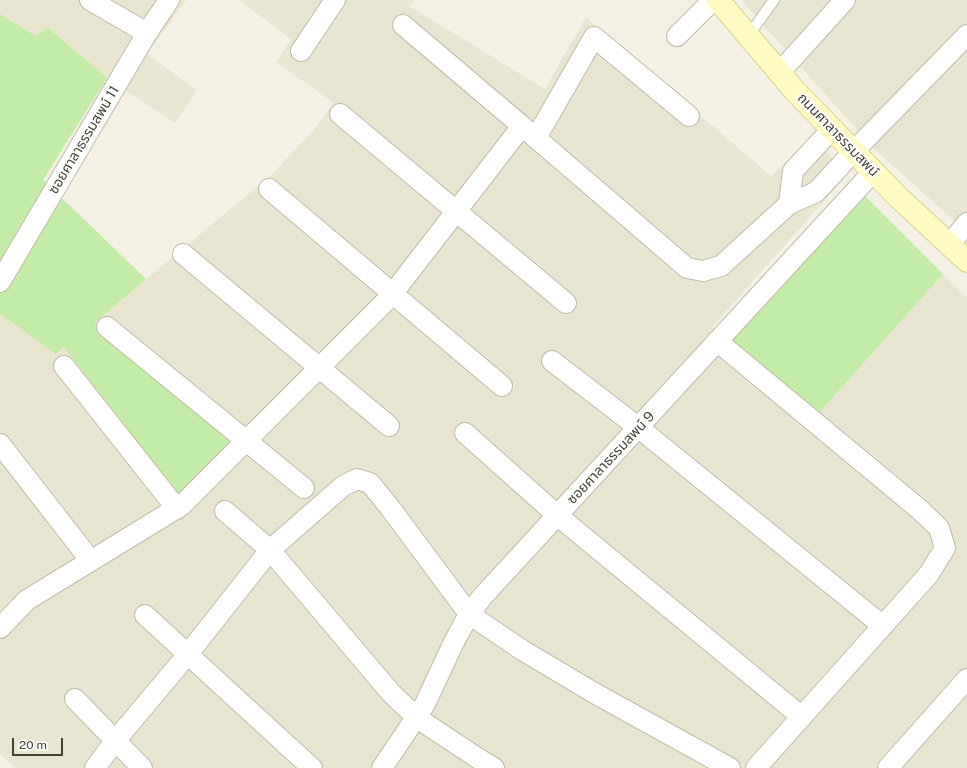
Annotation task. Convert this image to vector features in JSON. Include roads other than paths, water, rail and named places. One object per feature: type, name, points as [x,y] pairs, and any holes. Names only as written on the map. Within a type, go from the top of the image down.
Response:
[{"type":"street","points":[[90,0],[147,33]]},
{"type":"street","name":"ซอยศาลาธรรมสพน์ 11","points":[[0,282],[147,33],[169,0]]},
{"type":"street","points":[[300,50],[334,0]]},
{"type":"street","points":[[677,36],[713,0]]},
{"type":"street","name":"ถนนศาลาธรรมสพน์","points":[[718,0],[794,91],[873,172],[967,261]]},
{"type":"street","points":[[779,73],[845,0]]},
{"type":"street","points":[[403,25],[687,268],[703,271],[721,266],[789,204],[816,192],[967,35]]},
{"type":"street","points":[[1,624],[27,600],[182,505],[392,294],[456,211],[529,132],[594,37],[689,116]]},
{"type":"street","points":[[340,114],[566,303]]},
{"type":"street","points":[[789,204],[794,171],[832,129]]},
{"type":"street","name":"ซอยศาลาธรรมสพน์ 9","points":[[382,768],[417,718],[469,614],[483,596],[873,172]]},
{"type":"street","points":[[269,190],[502,386]]},
{"type":"street","points":[[949,245],[967,223]]},
{"type":"street","points":[[183,254],[388,426]]},
{"type":"street","points":[[107,326],[304,488]]},
{"type":"street","points":[[717,341],[919,509],[938,528],[945,548],[929,574],[756,768]]},
{"type":"street","points":[[552,361],[639,428],[882,626]]},
{"type":"street","points":[[64,366],[177,509]]},
{"type":"street","points":[[465,433],[558,516],[802,717]]},
{"type":"street","points":[[0,444],[91,561]]},
{"type":"street","points":[[95,768],[115,741],[188,654],[270,550],[343,486],[357,479],[370,483],[469,614],[522,650],[596,694],[730,768]]},
{"type":"street","points":[[225,512],[270,550],[391,693],[417,718],[494,768]]},
{"type":"street","points":[[145,615],[312,768]]},
{"type":"street","points":[[888,768],[967,679]]},
{"type":"street","points":[[75,698],[142,768]]},
{"type":"lane","points":[[748,36],[774,0]]}]
